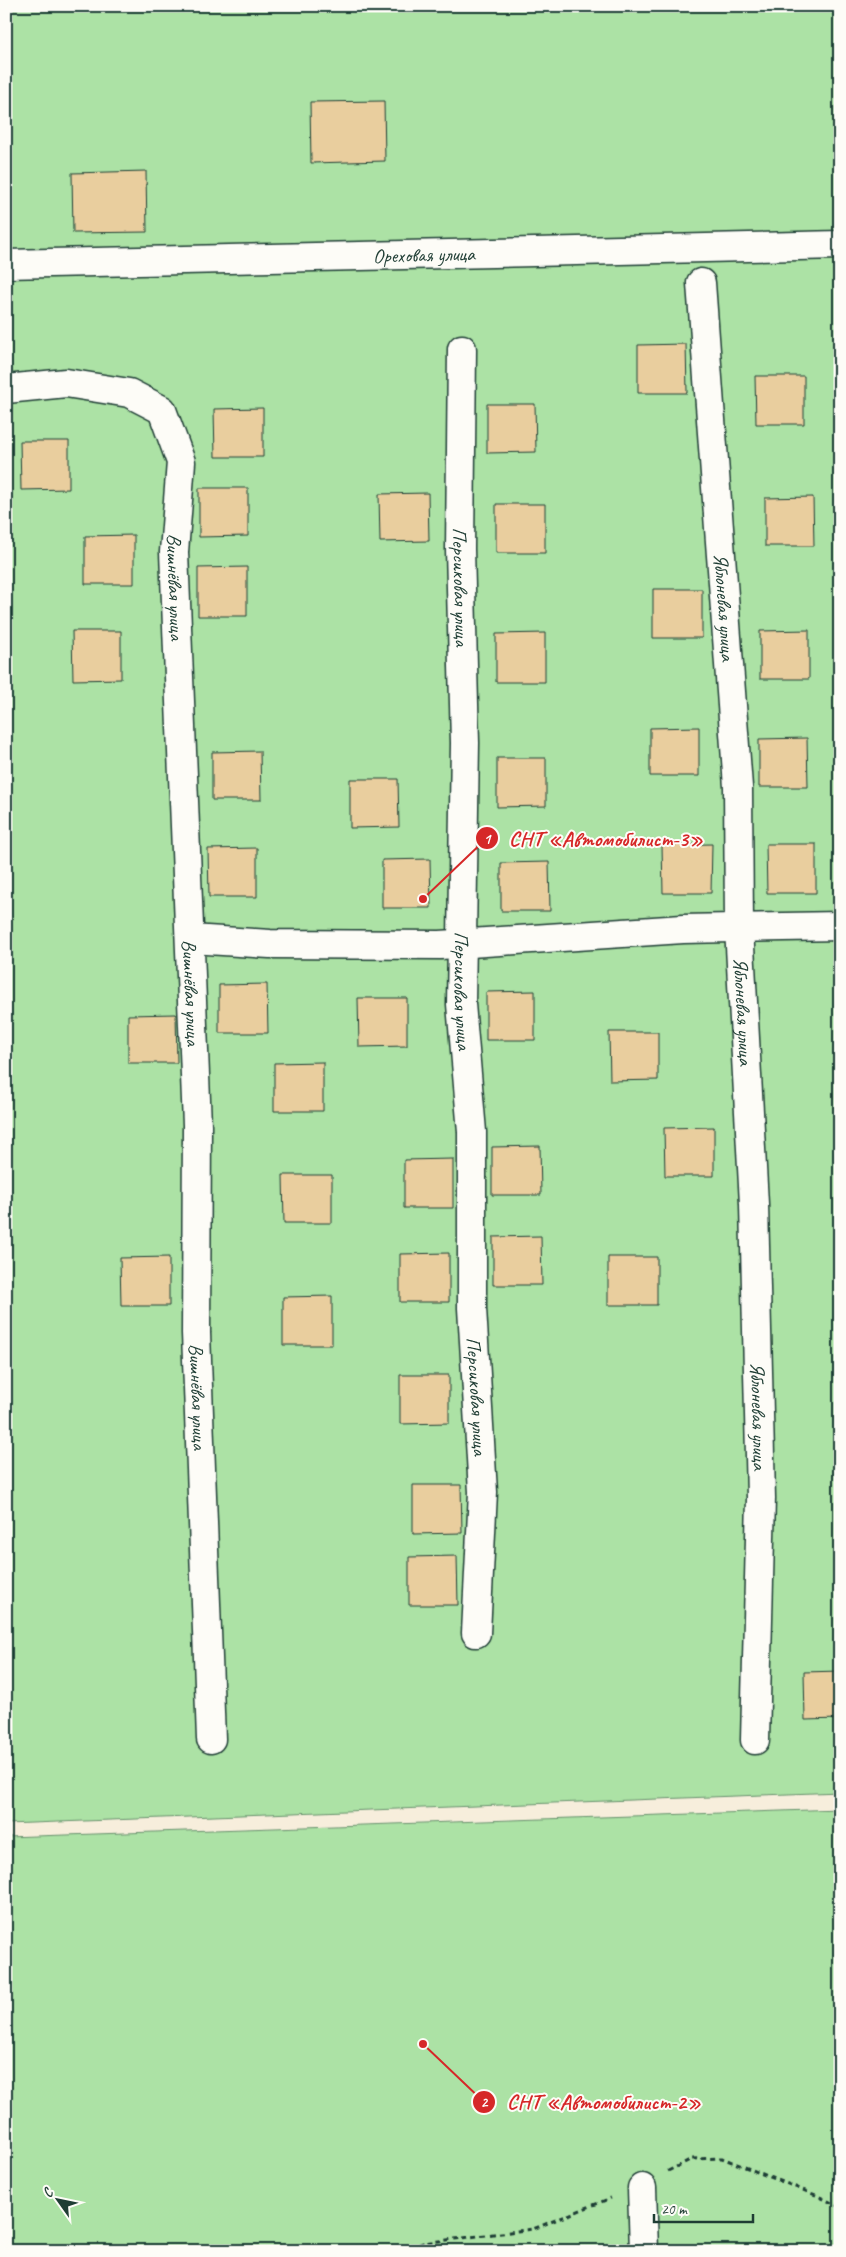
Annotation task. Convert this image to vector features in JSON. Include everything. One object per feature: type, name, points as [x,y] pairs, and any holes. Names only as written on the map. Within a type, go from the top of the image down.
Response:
[{"type":"street","name":"Ореховая улица","points":[[6,264],[840,245]]},
{"type":"street","name":"Яблоневая улица","points":[[701,283],[738,787],[739,928],[754,1204],[761,1488],[755,1740]]},
{"type":"street","name":"Персиковая улица","points":[[462,349],[460,549],[465,743],[461,1004],[472,1132],[472,1308],[483,1492],[476,1633]]},
{"type":"street","name":"Вишнёвая улица","points":[[6,389],[66,383],[128,393],[162,410],[180,462],[174,552],[181,762],[191,939],[198,1125],[196,1333],[211,1739]]},
{"type":"street","points":[[191,939],[270,944],[462,944],[683,930],[840,926]]},
{"type":"street","points":[[642,2188],[644,2251]]},
{"type":"green space","points":[[6,6],[840,6],[840,1792],[6,1824]]},
{"type":"green space","points":[[840,1809],[840,2251],[6,2251],[6,1837]]},
{"type":"building","points":[[839,89],[840,133],[838,133]]},
{"type":"building","points":[[384,101],[385,161],[311,163],[310,102]]},
{"type":"building","points":[[146,171],[147,232],[73,233],[72,173]]},
{"type":"building","points":[[686,344],[687,393],[638,393],[638,345]]},
{"type":"building","points":[[755,376],[804,376],[804,424],[756,424]]},
{"type":"building","points":[[487,404],[535,404],[536,452],[487,453]]},
{"type":"building","points":[[263,408],[263,457],[215,457],[214,409]]},
{"type":"building","points":[[20,441],[69,441],[69,489],[21,490]]},
{"type":"building","points":[[199,488],[248,488],[248,536],[199,537]]},
{"type":"building","points":[[428,493],[429,541],[380,542],[379,494]]},
{"type":"building","points":[[813,497],[814,546],[765,546],[765,498]]},
{"type":"building","points":[[496,504],[545,504],[545,553],[496,553]]},
{"type":"building","points":[[134,535],[134,584],[85,584],[85,536]]},
{"type":"building","points":[[247,567],[247,616],[198,616],[198,568]]},
{"type":"building","points":[[653,589],[702,589],[702,638],[653,638]]},
{"type":"building","points":[[809,630],[809,679],[760,679],[760,631]]},
{"type":"building","points":[[72,631],[121,631],[121,679],[73,680]]},
{"type":"building","points":[[545,633],[545,682],[496,682],[496,634]]},
{"type":"building","points":[[699,727],[699,776],[650,776],[650,728]]},
{"type":"building","points":[[807,738],[808,787],[759,787],[759,739]]},
{"type":"building","points":[[260,751],[261,800],[212,800],[212,752]]},
{"type":"building","points":[[497,758],[546,758],[546,806],[497,807]]},
{"type":"building","points":[[350,779],[398,779],[399,827],[350,828]]},
{"type":"building","points":[[712,844],[711,893],[663,893],[662,845]]},
{"type":"building","points":[[766,844],[816,844],[816,893],[767,893]]},
{"type":"building","points":[[257,848],[257,897],[209,897],[208,849]]},
{"type":"building","points":[[430,859],[431,908],[382,908],[382,860]]},
{"type":"building","points":[[549,862],[550,911],[501,911],[501,863]]},
{"type":"building","points":[[267,984],[268,1033],[219,1033],[219,985]]},
{"type":"building","points":[[535,991],[535,1040],[486,1040],[486,992]]},
{"type":"building","points":[[358,998],[407,998],[407,1046],[359,1047]]},
{"type":"building","points":[[176,1014],[177,1063],[128,1063],[128,1015]]},
{"type":"building","points":[[609,1032],[658,1032],[658,1080],[610,1081]]},
{"type":"building","points":[[323,1062],[323,1111],[274,1111],[274,1063]]},
{"type":"building","points":[[714,1127],[714,1176],[665,1176],[664,1128]]},
{"type":"building","points":[[540,1146],[541,1195],[492,1195],[492,1147]]},
{"type":"building","points":[[453,1159],[453,1208],[404,1208],[404,1160]]},
{"type":"building","points":[[283,1175],[332,1175],[332,1223],[284,1223]]},
{"type":"building","points":[[541,1236],[542,1285],[493,1285],[493,1237]]},
{"type":"building","points":[[449,1253],[449,1302],[400,1302],[400,1254]]},
{"type":"building","points":[[169,1257],[169,1306],[121,1306],[120,1258]]},
{"type":"building","points":[[608,1257],[657,1257],[657,1305],[608,1305]]},
{"type":"building","points":[[332,1296],[332,1345],[283,1345],[283,1297]]},
{"type":"building","points":[[400,1375],[449,1375],[449,1423],[400,1424]]},
{"type":"building","points":[[413,1485],[461,1485],[462,1533],[413,1534]]},
{"type":"building","points":[[457,1556],[458,1605],[409,1605],[409,1557]]},
{"type":"building","points":[[840,1671],[840,1719],[805,1720],[804,1672]]},
{"type":"place","name":"СНТ «Автомобилист-3»","points":[[423,899]]},
{"type":"place","name":"СНТ «Автомобилист-2»","points":[[423,2044]]}]
